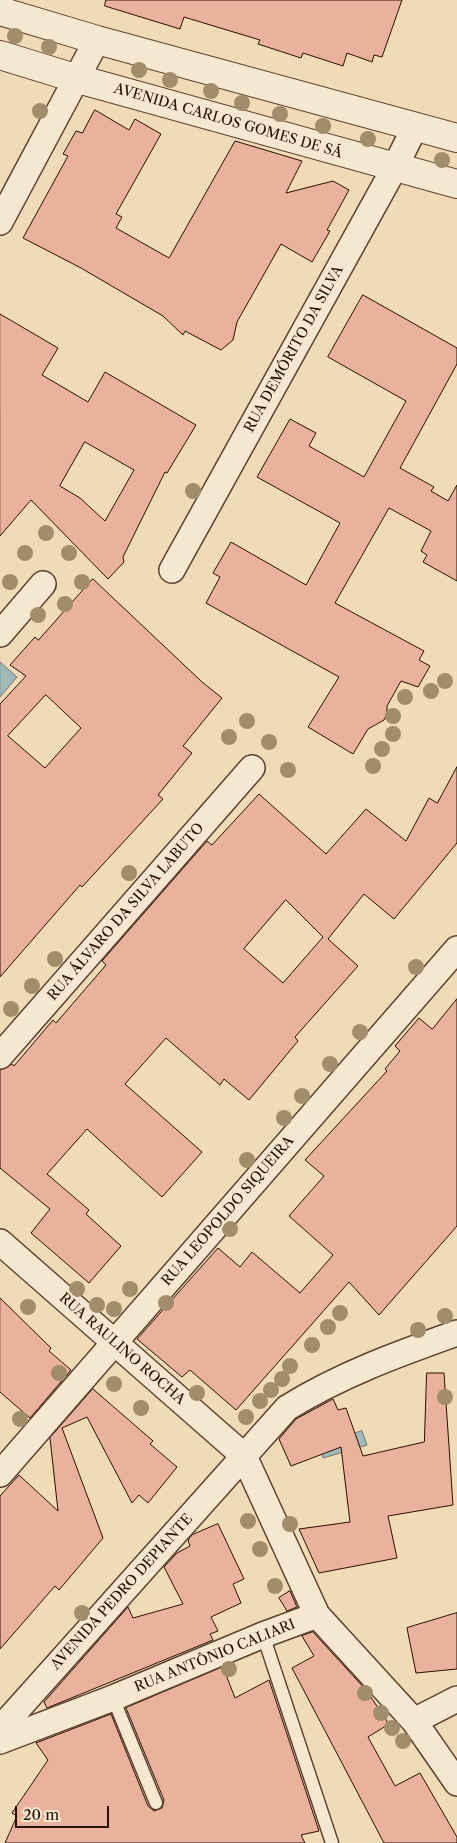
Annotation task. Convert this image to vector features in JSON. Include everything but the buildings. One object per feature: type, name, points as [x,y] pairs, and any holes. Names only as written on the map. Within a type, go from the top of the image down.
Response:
[{"type":"street","points":[[0,11],[97,40],[457,138]]},
{"type":"street","points":[[0,222],[78,79],[97,40]]},
{"type":"street","name":"AVENIDA CARLOS GOMES DE SÁ","points":[[0,55],[78,79],[457,184]]},
{"type":"street","name":"RUA DEMÓRITO DA SILVA","points":[[172,570],[395,167],[415,127]]},
{"type":"street","points":[[0,634],[43,584]]},
{"type":"street","name":"RUA ÁLVARO DA SILVA LABUTO","points":[[0,1056],[252,768]]},
{"type":"street","name":"RUA LEOPOLDO SIQUEIRA","points":[[0,1474],[457,949]]},
{"type":"street","name":"RUA RAULINO ROCHA","points":[[0,1242],[244,1456]]},
{"type":"street","name":"AVENIDA PEDRO DEPIANTE","points":[[0,1729],[287,1408],[318,1388],[457,1333]]},
{"type":"street","points":[[244,1456],[317,1615],[414,1721],[457,1783]]},
{"type":"street","name":"RUA ANTÔNIO CALIARI","points":[[0,1741],[113,1698],[262,1635],[317,1615]]},
{"type":"street","points":[[414,1721],[457,1699]]},
{"type":"lane","points":[[262,1635],[332,1843]]},
{"type":"lane","points":[[113,1698],[156,1803]]},
{"type":"water","points":[[0,662],[17,677],[0,697]]},
{"type":"water","points":[[362,1431],[367,1445],[323,1458],[319,1445]]}]
